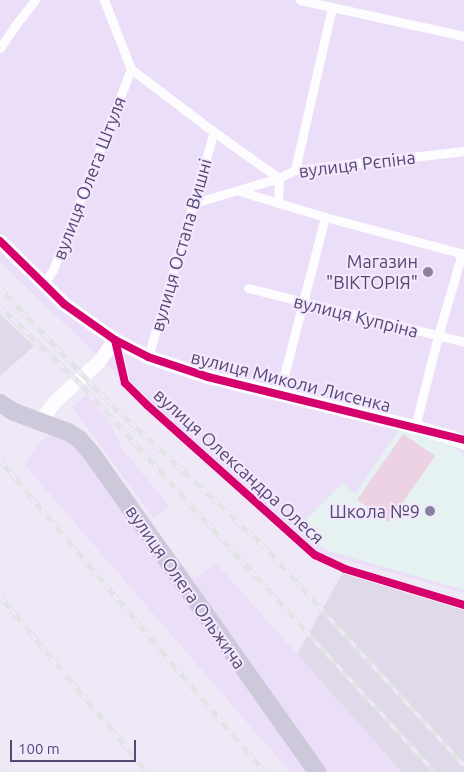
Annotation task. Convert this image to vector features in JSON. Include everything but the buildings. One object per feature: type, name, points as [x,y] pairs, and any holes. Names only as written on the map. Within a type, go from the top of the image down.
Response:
[{"type":"highway","name":"вулиця Олега Ольжича","points":[[0,403],[14,412],[68,432],[79,439],[92,454],[316,772]]},
{"type":"street","points":[[0,48],[14,26],[35,0]]},
{"type":"street","points":[[104,0],[131,69],[214,132],[279,178],[278,203]]},
{"type":"street","points":[[300,0],[464,36]]},
{"type":"street","points":[[295,170],[332,7]]},
{"type":"street","name":"вулиця Олега Штуля","points":[[43,285],[53,270],[131,69]]},
{"type":"street","name":"вулиця Остапа Вишні","points":[[148,357],[214,132]]},
{"type":"street","name":"вулиця Рєпіна","points":[[194,203],[279,178],[295,170],[464,151]]},
{"type":"street","points":[[239,191],[325,217],[463,254],[438,336],[415,428]]},
{"type":"street","points":[[279,395],[325,217]]},
{"type":"street","name":"вулиця Миколи Лисенка","points":[[0,241],[64,304],[116,340],[148,357],[208,377],[459,440]]},
{"type":"street","name":"вулиця Купріна","points":[[248,288],[464,342]]},
{"type":"street","points":[[39,422],[55,402],[99,362],[116,340]]},
{"type":"street","name":"вулиця Олександра Олеся","points":[[116,340],[125,383],[147,405],[315,555],[345,568],[464,605]]},
{"type":"shaded area","points":[[0,0],[464,0],[464,593],[320,553],[139,395],[0,262]]},
{"type":"shaded area","points":[[0,314],[34,346],[0,376]]},
{"type":"shaded area","points":[[86,395],[110,423],[123,450],[169,506],[154,518],[72,407]]},
{"type":"shaded area","name":"Школа №9","points":[[400,428],[448,442],[464,455],[464,590],[328,551],[297,528],[343,483],[355,494]]},
{"type":"shaded area","points":[[52,431],[72,439],[194,578],[216,563],[402,772],[290,772],[24,464],[41,441]]},
{"type":"shaded area","points":[[403,434],[435,456],[389,522],[357,500]]},
{"type":"shaded area","points":[[345,569],[464,605],[464,772],[402,772],[297,654]]},
{"type":"railway","points":[[0,288],[107,400],[264,546],[464,765]]},
{"type":"railway","points":[[0,307],[78,381],[435,772]]},
{"type":"railway","points":[[0,460],[265,772]]},
{"type":"railway","points":[[0,596],[147,772]]},
{"type":"railway","points":[[0,765],[6,772]]},
{"type":"cycle path","points":[[0,241],[64,304],[115,340],[148,357],[208,377],[464,440]]},
{"type":"cycle path","points":[[115,340],[125,383],[147,405],[315,555],[345,569],[464,605]]},
{"type":"place","name":"Магазин \"ВІКТОРІЯ\"","points":[[428,272]]},
{"type":"place","name":"Школа №9","points":[[430,511]]}]
